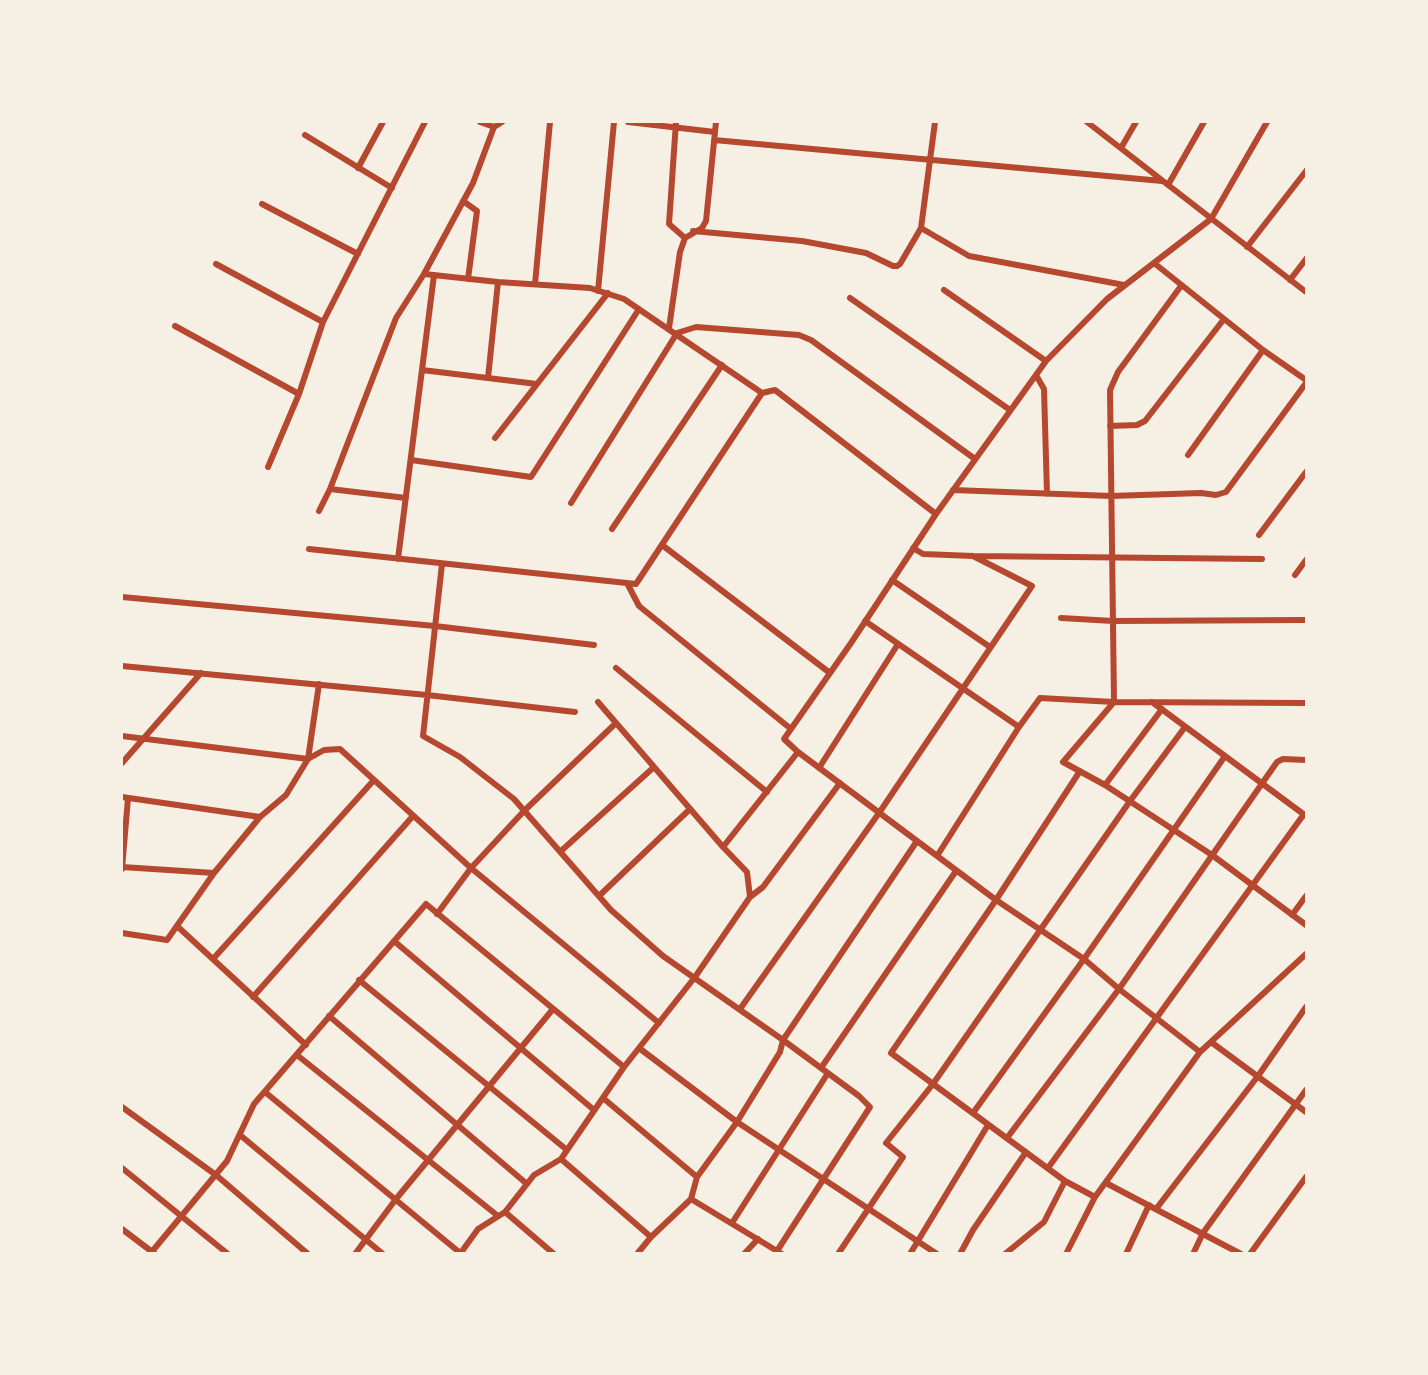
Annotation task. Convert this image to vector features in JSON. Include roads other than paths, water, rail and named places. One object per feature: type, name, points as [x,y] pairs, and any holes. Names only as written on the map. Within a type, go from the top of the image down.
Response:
[{"type":"street","points":[[358,168],[383,122]]},
{"type":"street","points":[[268,467],[299,394],[323,322],[425,122]]},
{"type":"street","points":[[480,122],[494,127]]},
{"type":"street","points":[[319,511],[330,489],[396,318],[424,274],[473,183],[494,127],[502,122]]},
{"type":"street","points":[[534,284],[550,122]]},
{"type":"street","points":[[598,291],[614,122]]},
{"type":"street","points":[[628,122],[676,124],[716,132]]},
{"type":"street","points":[[669,328],[680,252],[686,238],[693,231],[702,228],[706,221],[716,122]]},
{"type":"street","points":[[693,231],[802,241],[866,253],[893,266],[900,264],[921,228],[935,122]]},
{"type":"street","points":[[1087,122],[1306,292]]},
{"type":"street","points":[[1121,148],[1136,122]]},
{"type":"street","points":[[1165,183],[1204,122]]},
{"type":"street","points":[[1200,1052],[1084,959],[956,871],[784,739],[936,514],[1046,361],[1107,299],[1211,219],[1267,122]]},
{"type":"street","points":[[676,124],[669,224],[686,238]]},
{"type":"street","points":[[305,135],[392,188]]},
{"type":"street","points":[[714,140],[1165,183]]},
{"type":"street","points":[[1247,247],[1306,171]]},
{"type":"street","points":[[463,201],[477,211],[468,279]]},
{"type":"street","points":[[262,204],[358,254]]},
{"type":"street","points":[[921,228],[969,256],[1124,285]]},
{"type":"street","points":[[1290,280],[1306,259]]},
{"type":"street","points":[[953,490],[1111,496],[1202,493],[1216,495],[1226,492],[1306,382],[1154,263]]},
{"type":"street","points":[[216,264],[323,322]]},
{"type":"street","points":[[424,274],[590,288],[624,298],[762,393]]},
{"type":"street","points":[[398,559],[434,275]]},
{"type":"street","points":[[489,378],[498,282]]},
{"type":"street","points":[[1181,286],[1118,372],[1110,390],[1114,702],[1063,762],[1105,785],[1212,855],[1306,925]]},
{"type":"street","points":[[944,290],[1046,361]]},
{"type":"street","points":[[495,438],[608,293]]},
{"type":"street","points":[[850,298],[1010,410]]},
{"type":"street","points":[[411,459],[531,477],[639,309]]},
{"type":"street","points":[[1110,426],[1137,425],[1145,421],[1224,319]]},
{"type":"street","points":[[175,326],[299,394]]},
{"type":"street","points":[[571,502],[676,333],[696,327],[799,335],[811,340],[975,459]]},
{"type":"street","points":[[1188,455],[1263,350]]},
{"type":"street","points":[[612,529],[722,365]]},
{"type":"street","points":[[422,370],[537,384]]},
{"type":"street","points":[[1036,375],[1044,389],[1047,494]]},
{"type":"street","points":[[309,549],[636,584],[762,393],[775,390],[936,514]]},
{"type":"street","points":[[1259,535],[1306,472]]},
{"type":"street","points":[[330,489],[406,498]]},
{"type":"street","points":[[662,545],[830,673]]},
{"type":"street","points":[[913,548],[923,554],[973,556],[1262,559]]},
{"type":"street","points":[[740,1009],[879,813],[1032,586],[973,556]]},
{"type":"street","points":[[1295,575],[1306,560]]},
{"type":"street","points":[[442,564],[423,736],[460,757],[514,799],[611,910],[663,956],[783,1040],[859,1096],[870,1107],[822,1178],[779,1252],[691,1199]]},
{"type":"street","points":[[892,580],[990,647]]},
{"type":"street","points":[[627,583],[639,606],[791,729]]},
{"type":"street","points":[[122,597],[435,626],[594,645]]},
{"type":"street","points":[[1061,618],[1113,621],[1306,620]]},
{"type":"street","points":[[865,621],[1019,727]]},
{"type":"street","points":[[819,768],[898,644]]},
{"type":"street","points":[[122,666],[319,684],[575,712]]},
{"type":"street","points":[[616,668],[767,792]]},
{"type":"street","points":[[122,764],[142,738],[201,673]]},
{"type":"street","points":[[122,933],[166,940],[214,873],[260,817],[286,795],[308,759],[319,684]]},
{"type":"street","points":[[937,856],[1040,698],[1114,702],[1306,703]]},
{"type":"street","points":[[598,702],[747,872],[750,897]]},
{"type":"street","points":[[1048,1168],[1305,815],[1152,702]]},
{"type":"street","points":[[1105,785],[1162,709]]},
{"type":"street","points":[[437,914],[471,868],[524,811],[616,723]]},
{"type":"street","points":[[838,1254],[903,1157],[886,1143],[933,1084],[1130,801],[1185,727]]},
{"type":"street","points":[[122,736],[308,759],[324,750],[340,749],[471,868],[659,1023]]},
{"type":"street","points":[[723,847],[798,752]]},
{"type":"street","points":[[973,1113],[1084,959],[1225,756]]},
{"type":"street","points":[[1007,1138],[1119,989],[1277,762],[1283,759],[1306,760]]},
{"type":"street","points":[[561,851],[654,767]]},
{"type":"street","points":[[1080,771],[996,900],[891,1053],[1065,1181],[1095,1197]]},
{"type":"street","points":[[213,959],[374,780]]},
{"type":"street","points":[[265,1092],[459,1253],[478,1229],[505,1212],[534,1175],[561,1159],[624,1067],[695,977],[750,897],[763,887],[840,783]]},
{"type":"street","points":[[214,873],[122,868],[125,798],[260,817]]},
{"type":"street","points":[[599,896],[690,808]]},
{"type":"street","points":[[253,997],[413,816]]},
{"type":"street","points":[[637,1254],[651,1237],[691,1199],[697,1177],[737,1122],[780,1052],[783,1040],[917,841]]},
{"type":"street","points":[[821,1068],[956,871]]},
{"type":"street","points":[[1292,915],[1306,896]]},
{"type":"street","points":[[122,1229],[152,1253],[227,1161],[254,1104],[426,904],[624,1067]]},
{"type":"street","points":[[177,926],[306,1045]]},
{"type":"street","points":[[394,941],[594,1110]]},
{"type":"street","points":[[1066,1254],[1095,1197],[1200,1052],[1306,954]]},
{"type":"street","points":[[359,980],[567,1150]]},
{"type":"street","points":[[1156,1209],[1258,1076],[1306,1008]]},
{"type":"street","points":[[355,1254],[396,1199],[553,1009]]},
{"type":"street","points":[[329,1016],[527,1184]]},
{"type":"street","points":[[1211,1042],[1306,1112]]},
{"type":"street","points":[[639,1048],[737,1122],[936,1254]]},
{"type":"street","points":[[297,1055],[498,1216]]},
{"type":"street","points":[[732,1223],[828,1073]]},
{"type":"street","points":[[1192,1254],[1203,1233],[1306,1090]]},
{"type":"street","points":[[603,1098],[697,1177]]},
{"type":"street","points":[[122,1107],[216,1175],[308,1254]]},
{"type":"street","points":[[910,1254],[988,1125]]},
{"type":"street","points":[[240,1135],[383,1254]]},
{"type":"street","points":[[960,1254],[1026,1152]]},
{"type":"street","points":[[561,1159],[651,1237]]},
{"type":"street","points":[[122,1168],[228,1254]]},
{"type":"street","points":[[1250,1254],[1306,1177]]},
{"type":"street","points":[[1005,1254],[1044,1222],[1065,1181]]},
{"type":"street","points":[[1106,1183],[1241,1254]]},
{"type":"street","points":[[1126,1254],[1149,1205]]},
{"type":"street","points":[[505,1212],[555,1254]]},
{"type":"street","points":[[744,1254],[758,1239]]}]
